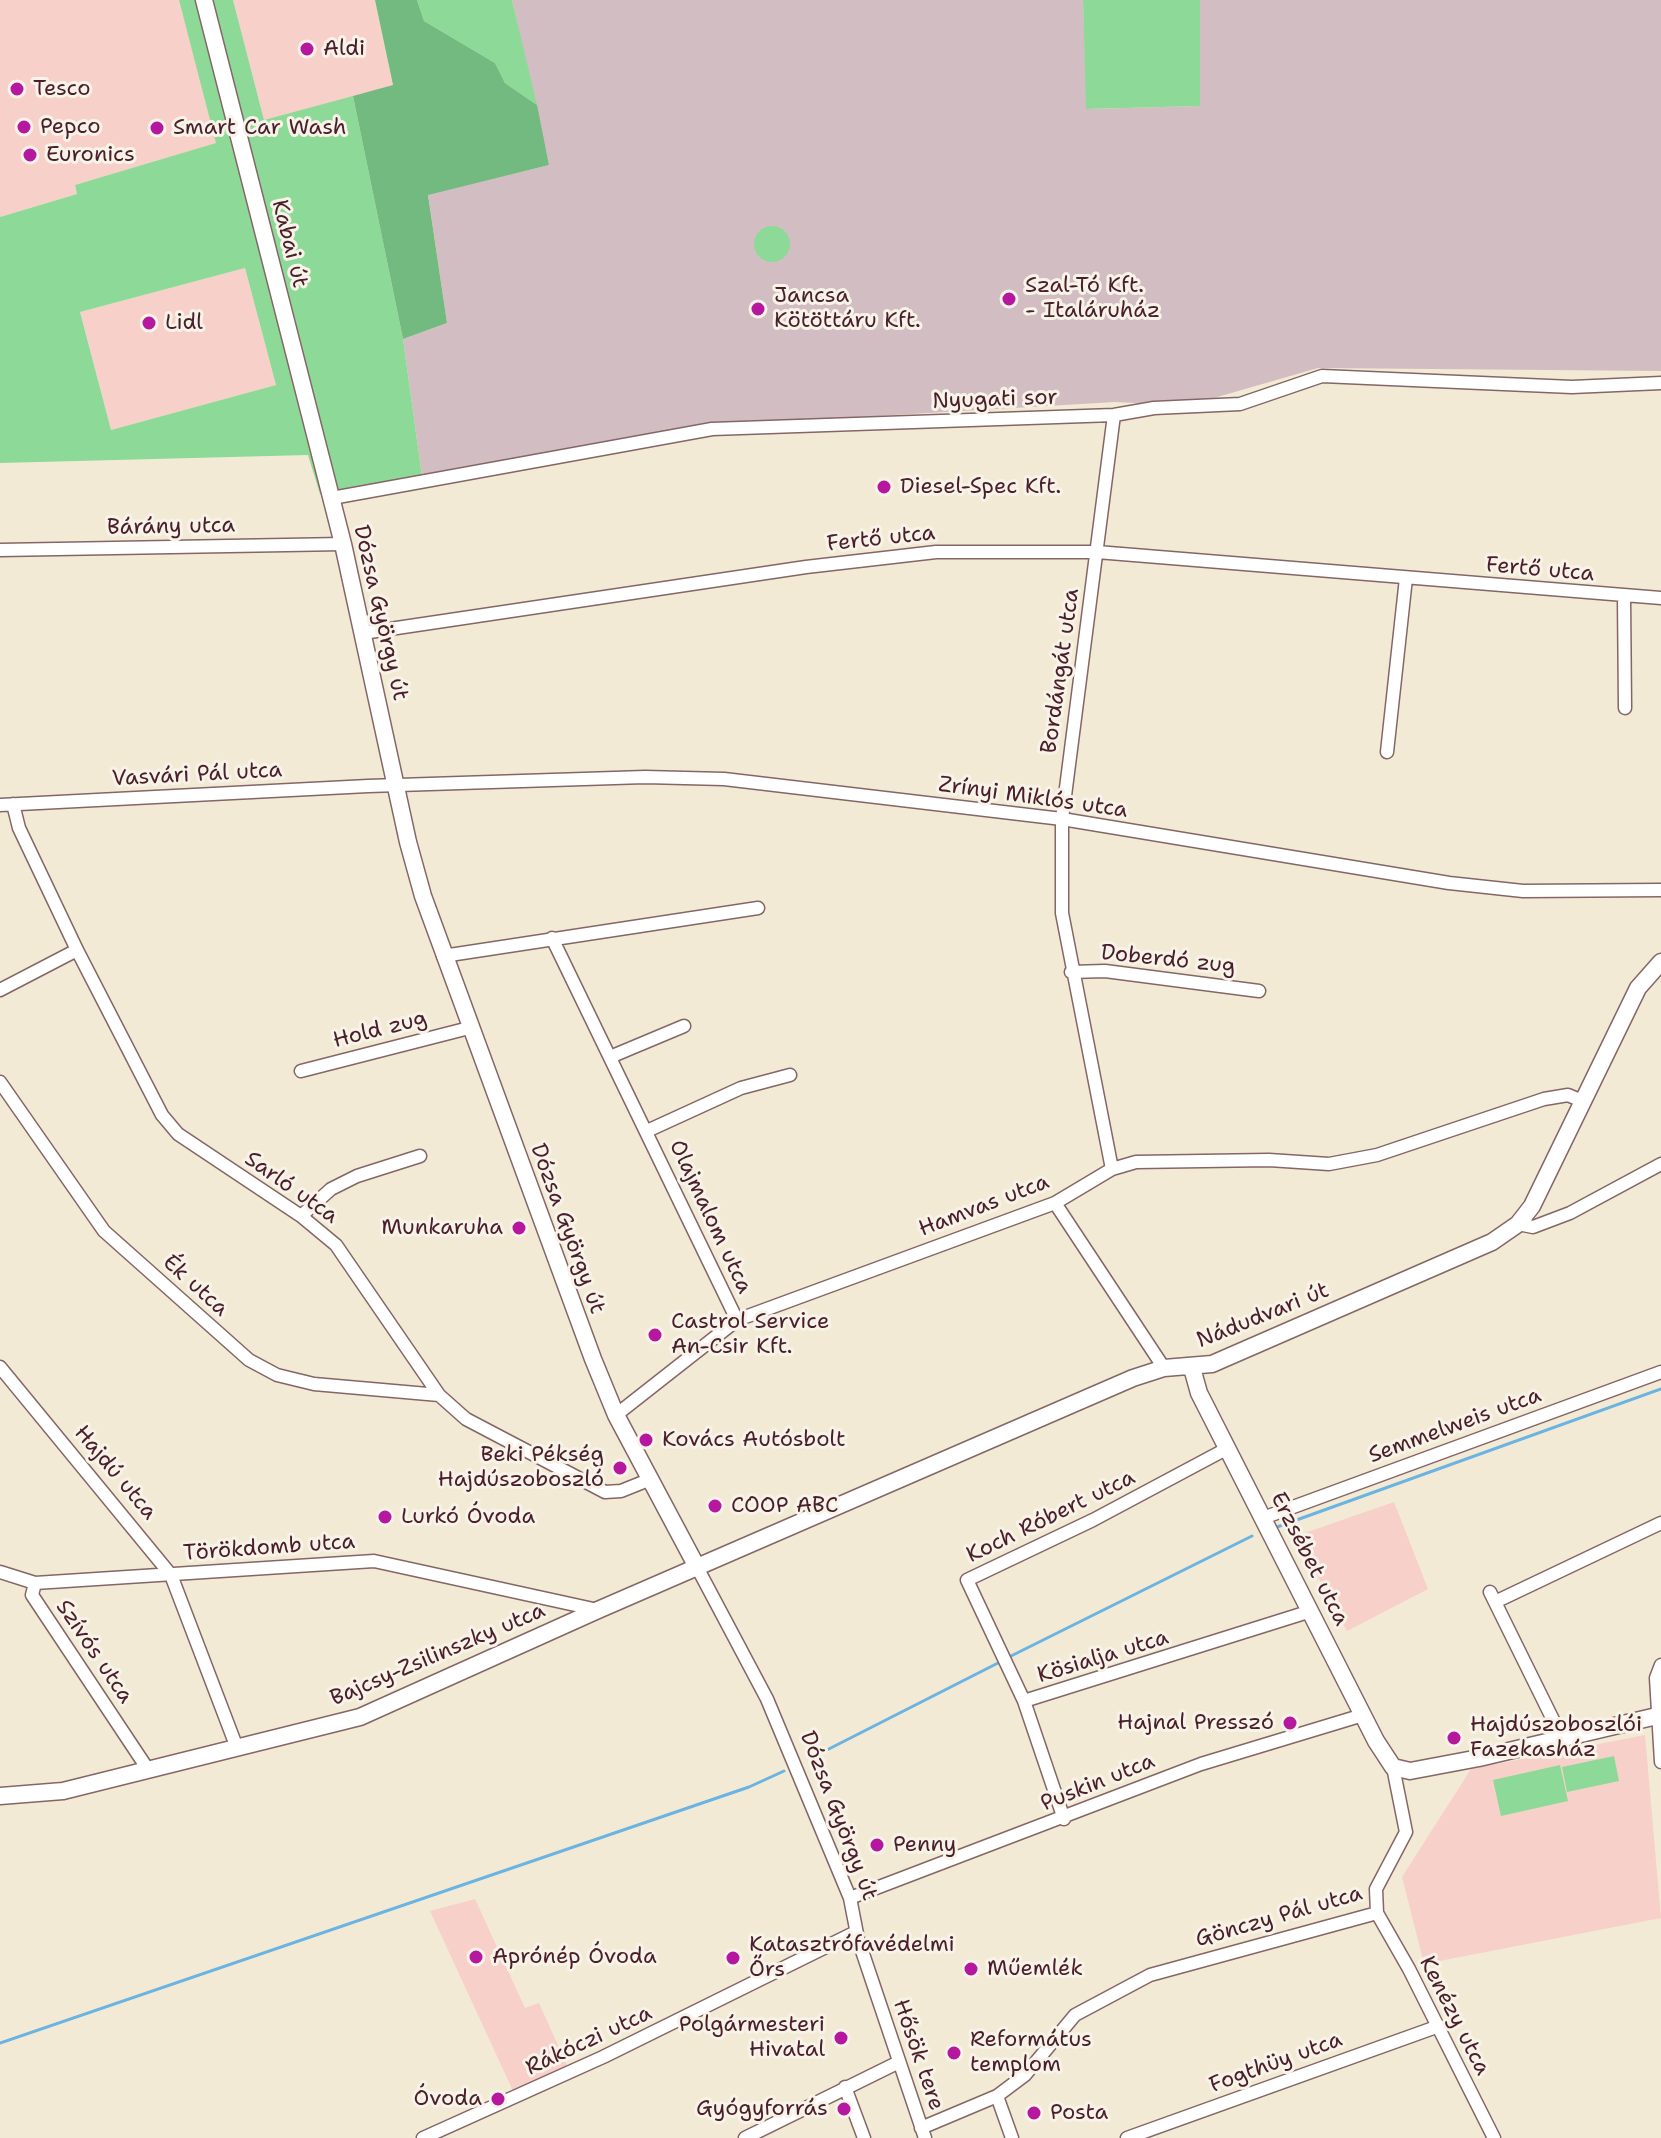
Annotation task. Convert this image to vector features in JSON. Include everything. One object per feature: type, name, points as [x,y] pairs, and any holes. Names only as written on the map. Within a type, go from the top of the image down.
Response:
[{"type":"main road","name":"Kabai út","points":[[204,0],[332,498]]},
{"type":"main road","name":"Dózsa György út","points":[[332,498],[408,842],[443,956],[616,1415],[698,1569]]},
{"type":"main road","name":"Nádudvari út","points":[[698,1569],[939,1461],[1164,1368],[1192,1368],[1222,1360],[1492,1242],[1518,1224],[1532,1206],[1638,988],[1661,962]]},
{"type":"main road","name":"Erzsébet utca","points":[[1192,1368],[1199,1393],[1363,1715],[1393,1767]]},
{"type":"main road","name":"Bajcsy-Zsilinszky utca","points":[[0,1796],[63,1791],[360,1717],[598,1610],[698,1569]]},
{"type":"main road","points":[[1393,1767],[1410,1771],[1659,1715]]},
{"type":"street","name":"Nyugati sor","points":[[332,498],[712,429],[1114,415],[1154,408],[1240,404],[1322,376],[1572,387],[1661,383]]},
{"type":"street","name":"Bordángát utca","points":[[1112,1169],[1071,972],[1062,913],[1062,819],[1114,415]]},
{"type":"street","name":"Bárány utca","points":[[0,550],[343,544]]},
{"type":"street","name":"Fertő utca","points":[[363,633],[936,552],[1097,552],[1661,598]]},
{"type":"street","points":[[1387,752],[1406,578]]},
{"type":"street","name":"Fertő utca","points":[[1624,597],[1625,708]]},
{"type":"street","name":"Zrínyi Miklós utca","points":[[396,788],[645,777],[724,779],[1062,819],[1449,883],[1523,891],[1661,890]]},
{"type":"street","name":"Vasvári Pál utca","points":[[7,805],[368,786],[396,788]]},
{"type":"street","name":"Sarló utca","points":[[7,805],[77,950],[178,1134],[301,1216],[336,1245],[439,1395],[466,1419],[605,1492],[621,1491],[651,1479]]},
{"type":"street","points":[[443,956],[758,908]]},
{"type":"street","name":"Olajmalom utca","points":[[552,938],[737,1320]]},
{"type":"street","points":[[0,990],[77,950]]},
{"type":"street","name":"Doberdó zug","points":[[1071,972],[1105,971],[1259,991]]},
{"type":"street","points":[[610,1057],[684,1026]]},
{"type":"street","name":"Hold zug","points":[[301,1071],[469,1028]]},
{"type":"street","name":"Olajmalom utca","points":[[647,1131],[741,1088],[790,1075]]},
{"type":"street","name":"Ék utca","points":[[0,1082],[104,1231],[249,1360],[277,1375],[314,1384],[439,1395]]},
{"type":"street","name":"Hamvas utca","points":[[616,1415],[737,1320],[1055,1203],[1112,1169],[1150,1161],[1269,1160],[1329,1164],[1377,1155],[1544,1099],[1568,1095],[1582,1101]]},
{"type":"street","points":[[301,1216],[331,1189],[357,1176],[420,1156]]},
{"type":"street","points":[[1518,1224],[1533,1227],[1570,1213],[1661,1164]]},
{"type":"street","points":[[1055,1203],[1164,1368]]},
{"type":"street","name":"Hajdú utca","points":[[0,1367],[171,1575],[237,1748]]},
{"type":"street","name":"Semmelweis utca","points":[[1263,1518],[1661,1372]]},
{"type":"street","name":"Koch Róbert utca","points":[[1024,1701],[967,1580],[1093,1520],[1228,1448]]},
{"type":"street","points":[[1562,1738],[1492,1597],[1661,1523]]},
{"type":"street","name":"Törökdomb utca","points":[[35,1583],[374,1561],[598,1610]]},
{"type":"street","name":"Dózsa György út","points":[[698,1569],[767,1699],[850,1898],[857,1936]]},
{"type":"street","name":"Szívós utca","points":[[0,1572],[35,1583],[32,1595],[149,1771]]},
{"type":"street","name":"Kösialja utca","points":[[1064,1819],[1024,1701],[1311,1611]]},
{"type":"street","points":[[1661,1665],[1656,1678],[1661,1762]]},
{"type":"street","name":"Puskin utca","points":[[850,1898],[1064,1819],[1201,1764],[1363,1715]]},
{"type":"street","name":"Gönczy Pál utca","points":[[923,2133],[948,2116],[997,2096],[1025,2075],[1075,2015],[1095,2001],[1150,1975],[1377,1913],[1376,1889],[1406,1832],[1393,1767]]},
{"type":"street","name":"Kenézy utca","points":[[1377,1913],[1439,2026],[1494,2138]]},
{"type":"street","name":"Hősök tere","points":[[857,1936],[923,2133]]},
{"type":"street","name":"Rákóczi utca","points":[[423,2138],[603,2057],[857,1936]]},
{"type":"street","name":"Fogthüy utca","points":[[1127,2138],[1439,2026]]},
{"type":"street","points":[[745,2138],[899,2062]]},
{"type":"street","points":[[845,2087],[864,2138]]},
{"type":"street","points":[[997,2096],[1012,2138]]},
{"type":"shaded area","points":[[0,0],[179,0],[217,143],[75,185],[77,194],[0,217]]},
{"type":"shaded area","points":[[233,0],[375,0],[393,86],[264,120]]},
{"type":"shaded area","points":[[512,0],[1083,0],[1087,109],[1199,106],[1200,0],[1661,0],[1661,371],[1318,368],[1207,400],[1156,404],[1115,402],[691,427],[422,476],[403,339],[447,323],[428,194],[549,165]]},
{"type":"shaded area","points":[[245,268],[276,385],[111,430],[80,312]]},
{"type":"shaded area","points":[[1394,1502],[1428,1589],[1347,1631],[1296,1536]]},
{"type":"shaded area","points":[[1645,1735],[1661,1918],[1424,1964],[1402,1877],[1471,1769]]},
{"type":"shaded area","name":"Aprónép Óvoda","points":[[475,1899],[525,2008],[539,2003],[569,2070],[514,2093],[430,1911]]},
{"type":"green space","points":[[179,0],[233,0],[264,120],[353,96],[403,339],[422,476],[320,494],[308,455],[0,463],[0,217],[77,194],[75,185],[216,143]],"holes":[[[245,268],[276,385],[111,430],[80,312]]]},
{"type":"green space","points":[[375,0],[417,0],[424,21],[495,63],[505,83],[537,105],[549,165],[428,195],[447,323],[403,339],[353,96],[393,85]]},
{"type":"green space","points":[[417,0],[512,0],[537,105],[505,83],[495,63],[424,21]]},
{"type":"green space","points":[[1083,0],[1200,0],[1200,106],[1086,109]]},
{"type":"green space","points":[[772,226],[785,231],[790,244],[785,257],[772,262],[759,257],[754,244],[759,231]]},
{"type":"green space","points":[[1614,1756],[1619,1781],[1567,1792],[1562,1767]]},
{"type":"green space","points":[[1560,1765],[1568,1801],[1501,1816],[1493,1780]]},
{"type":"waterway","points":[[1277,1527],[1661,1389]]},
{"type":"waterway","points":[[1011,1656],[1252,1536]]},
{"type":"waterway","points":[[815,1756],[998,1663]]},
{"type":"waterway","points":[[0,2043],[749,1787],[784,1771]]},
{"type":"place","name":"Aldi","points":[[307,49]]},
{"type":"place","name":"Tesco","points":[[17,89]]},
{"type":"place","name":"Pepco","points":[[24,127]]},
{"type":"place","name":"Smart Car Wash","points":[[157,128]]},
{"type":"place","name":"Euronics","points":[[30,155]]},
{"type":"place","name":"Szal-Tó Kft. - Italáruház","points":[[1009,299]]},
{"type":"place","name":"Jancsa Kötöttáru Kft.","points":[[758,309]]},
{"type":"place","name":"Lidl","points":[[149,323]]},
{"type":"place","name":"Diesel-Spec Kft.","points":[[884,487]]},
{"type":"place","name":"Munkaruha","points":[[519,1228]]},
{"type":"place","name":"Castrol Service An-Csir Kft.","points":[[655,1335]]},
{"type":"place","name":"Kovács Autósbolt","points":[[646,1440]]},
{"type":"place","name":"Beki Pékség Hajdúszoboszló","points":[[620,1468]]},
{"type":"place","name":"COOP ABC","points":[[715,1506]]},
{"type":"place","name":"Lurkó Óvoda","points":[[385,1517]]},
{"type":"place","name":"Hajnal Presszó","points":[[1290,1723]]},
{"type":"place","name":"Hajdúszoboszlói Fazekasház","points":[[1454,1738]]},
{"type":"place","name":"Penny","points":[[877,1845]]},
{"type":"place","name":"Aprónép Óvoda","points":[[476,1957]]},
{"type":"place","name":"Katasztrófavédelmi Őrs","points":[[733,1958]]},
{"type":"place","name":"Műemlék","points":[[971,1969]]},
{"type":"place","name":"Polgármesteri Hivatal","points":[[841,2038]]},
{"type":"place","name":"Református templom","points":[[954,2053]]},
{"type":"place","name":"Óvoda","points":[[498,2099]]},
{"type":"place","name":"Gyógyforrás","points":[[844,2109]]},
{"type":"place","name":"Posta","points":[[1034,2113]]}]
